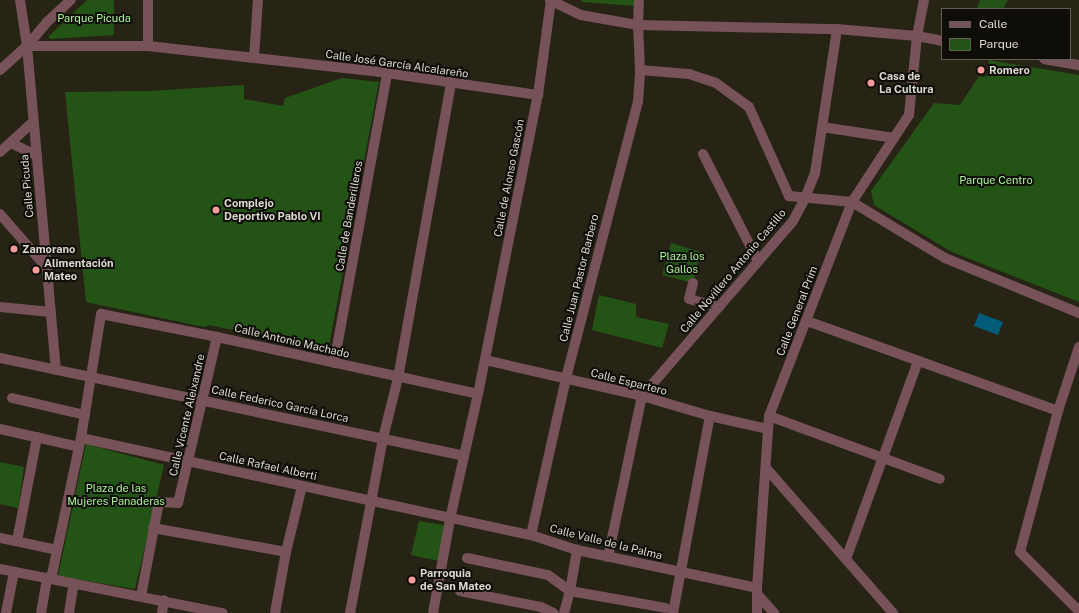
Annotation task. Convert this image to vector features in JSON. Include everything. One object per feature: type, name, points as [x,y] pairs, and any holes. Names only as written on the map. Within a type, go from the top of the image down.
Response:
[{"type":"street","name":"Calle Picuda","points":[[20,0],[27,46],[56,370]]},
{"type":"street","points":[[0,70],[27,46],[46,23],[71,0]]},
{"type":"street","points":[[148,0],[148,46]]},
{"type":"street","points":[[254,57],[258,0]]},
{"type":"street","points":[[550,0],[581,15],[638,25],[837,29],[917,36],[941,41]]},
{"type":"street","name":"Calle de Alonso Gascón","points":[[433,613],[450,519],[478,394],[538,95],[550,0]]},
{"type":"street","name":"Calle Juan Pastor Barbero","points":[[531,535],[566,378],[638,102],[640,70],[638,25],[639,0]]},
{"type":"street","name":"Calle General Prim","points":[[757,613],[757,592],[769,416],[852,202],[909,115],[917,36],[924,0]]},
{"type":"street","name":"Calle Novillero Antonio Castillo","points":[[642,396],[793,221],[805,198],[815,173],[837,29]]},
{"type":"street","name":"Calle José García Alcalareño","points":[[27,46],[148,46],[386,73],[538,95]]},
{"type":"street","points":[[1050,60],[1079,65]]},
{"type":"street","points":[[640,70],[689,74],[716,84],[749,107],[789,196],[852,202],[945,258],[1079,313]]},
{"type":"street","name":"Calle de Banderilleros","points":[[334,363],[386,73]]},
{"type":"street","points":[[350,613],[383,438],[398,378],[451,83]]},
{"type":"street","points":[[0,152],[33,122]]},
{"type":"street","points":[[822,127],[894,138]]},
{"type":"street","points":[[11,143],[36,155]]},
{"type":"street","points":[[703,154],[758,261]]},
{"type":"street","points":[[0,214],[47,268]]},
{"type":"street","points":[[693,283],[690,298],[719,307]]},
{"type":"street","points":[[0,307],[51,312]]},
{"type":"street","name":"Calle Antonio Machado","points":[[91,376],[101,314],[216,337],[398,378],[478,394]]},
{"type":"street","points":[[807,321],[1058,411]]},
{"type":"street","name":"Calle Vicente Aleixandre","points":[[141,596],[159,502],[178,503],[203,400],[216,337]]},
{"type":"street","points":[[1079,347],[1058,411],[1020,552],[1079,611]]},
{"type":"street","name":"Calle Federico García Lorca","points":[[0,358],[464,456]]},
{"type":"street","name":"Calle Espartero","points":[[484,360],[642,396],[710,416],[768,429]]},
{"type":"street","points":[[846,559],[882,456],[918,361]]},
{"type":"street","points":[[41,613],[57,550],[80,443],[91,376]]},
{"type":"street","points":[[608,557],[642,396]]},
{"type":"street","points":[[12,398],[85,415]]},
{"type":"street","points":[[467,558],[548,575],[570,591],[669,611],[680,572],[710,416]]},
{"type":"street","points":[[769,416],[882,456],[940,479]]},
{"type":"street","name":"Calle Rafael Alberti","points":[[0,429],[37,437],[189,461],[450,519]]},
{"type":"street","points":[[17,541],[37,437]]},
{"type":"street","points":[[766,468],[893,613]]},
{"type":"street","points":[[275,613],[286,552],[302,486]]},
{"type":"street","name":"Calle Valle de la Palma","points":[[450,519],[531,535],[577,550],[680,572],[757,592]]},
{"type":"street","points":[[153,528],[286,552]]},
{"type":"street","points":[[0,538],[57,550]]},
{"type":"street","points":[[564,613],[570,591],[577,550]]},
{"type":"street","points":[[0,569],[164,600],[223,613]]},
{"type":"street","points":[[6,613],[14,572]]},
{"type":"street","points":[[69,613],[74,583]]},
{"type":"street","points":[[460,591],[541,607],[554,613]]},
{"type":"street","points":[[757,592],[774,613]]},
{"type":"street","points":[[162,613],[164,600]]},
{"type":"green space","name":"Parque Picuda","points":[[87,0],[114,0],[114,35],[51,39],[48,37]]},
{"type":"green space","points":[[581,0],[635,0],[635,6],[582,2]]},
{"type":"green space","points":[[980,0],[1008,0],[1004,8],[977,8]]},
{"type":"green space","name":"Parque Centro","points":[[988,60],[1079,75],[1079,302],[950,251],[874,205],[871,191],[934,103],[960,105],[979,76],[984,77],[991,73]]},
{"type":"green space","name":"Complejo Deportivo Pablo VI","points":[[342,78],[379,82],[328,351],[210,325],[204,327],[86,302],[65,92],[149,91],[244,85],[244,99],[283,106],[285,98]]},
{"type":"green space","name":"Plaza los Gallos","points":[[671,243],[701,252],[693,283],[662,275]]},
{"type":"green space","points":[[599,295],[636,304],[636,317],[669,324],[662,348],[592,330]]},
{"type":"green space","name":"Plaza de las Mujeres Panaderas","points":[[86,444],[164,465],[135,589],[58,576]]},
{"type":"green space","points":[[0,462],[24,467],[18,508],[0,504]]},
{"type":"green space","points":[[419,521],[444,525],[439,561],[411,555]]},
{"type":"water","points":[[979,313],[1003,322],[998,335],[974,326]]},
{"type":"place","name":"Romero","points":[[981,70]]},
{"type":"place","name":"Casa de La Cultura","points":[[871,83]]},
{"type":"place","name":"Complejo Deportivo Pablo VI","points":[[216,210]]},
{"type":"place","name":"Zamorano","points":[[14,249]]},
{"type":"place","name":"Alimentación Mateo","points":[[36,270]]},
{"type":"place","name":"Parroquia de San Mateo","points":[[412,580]]}]
